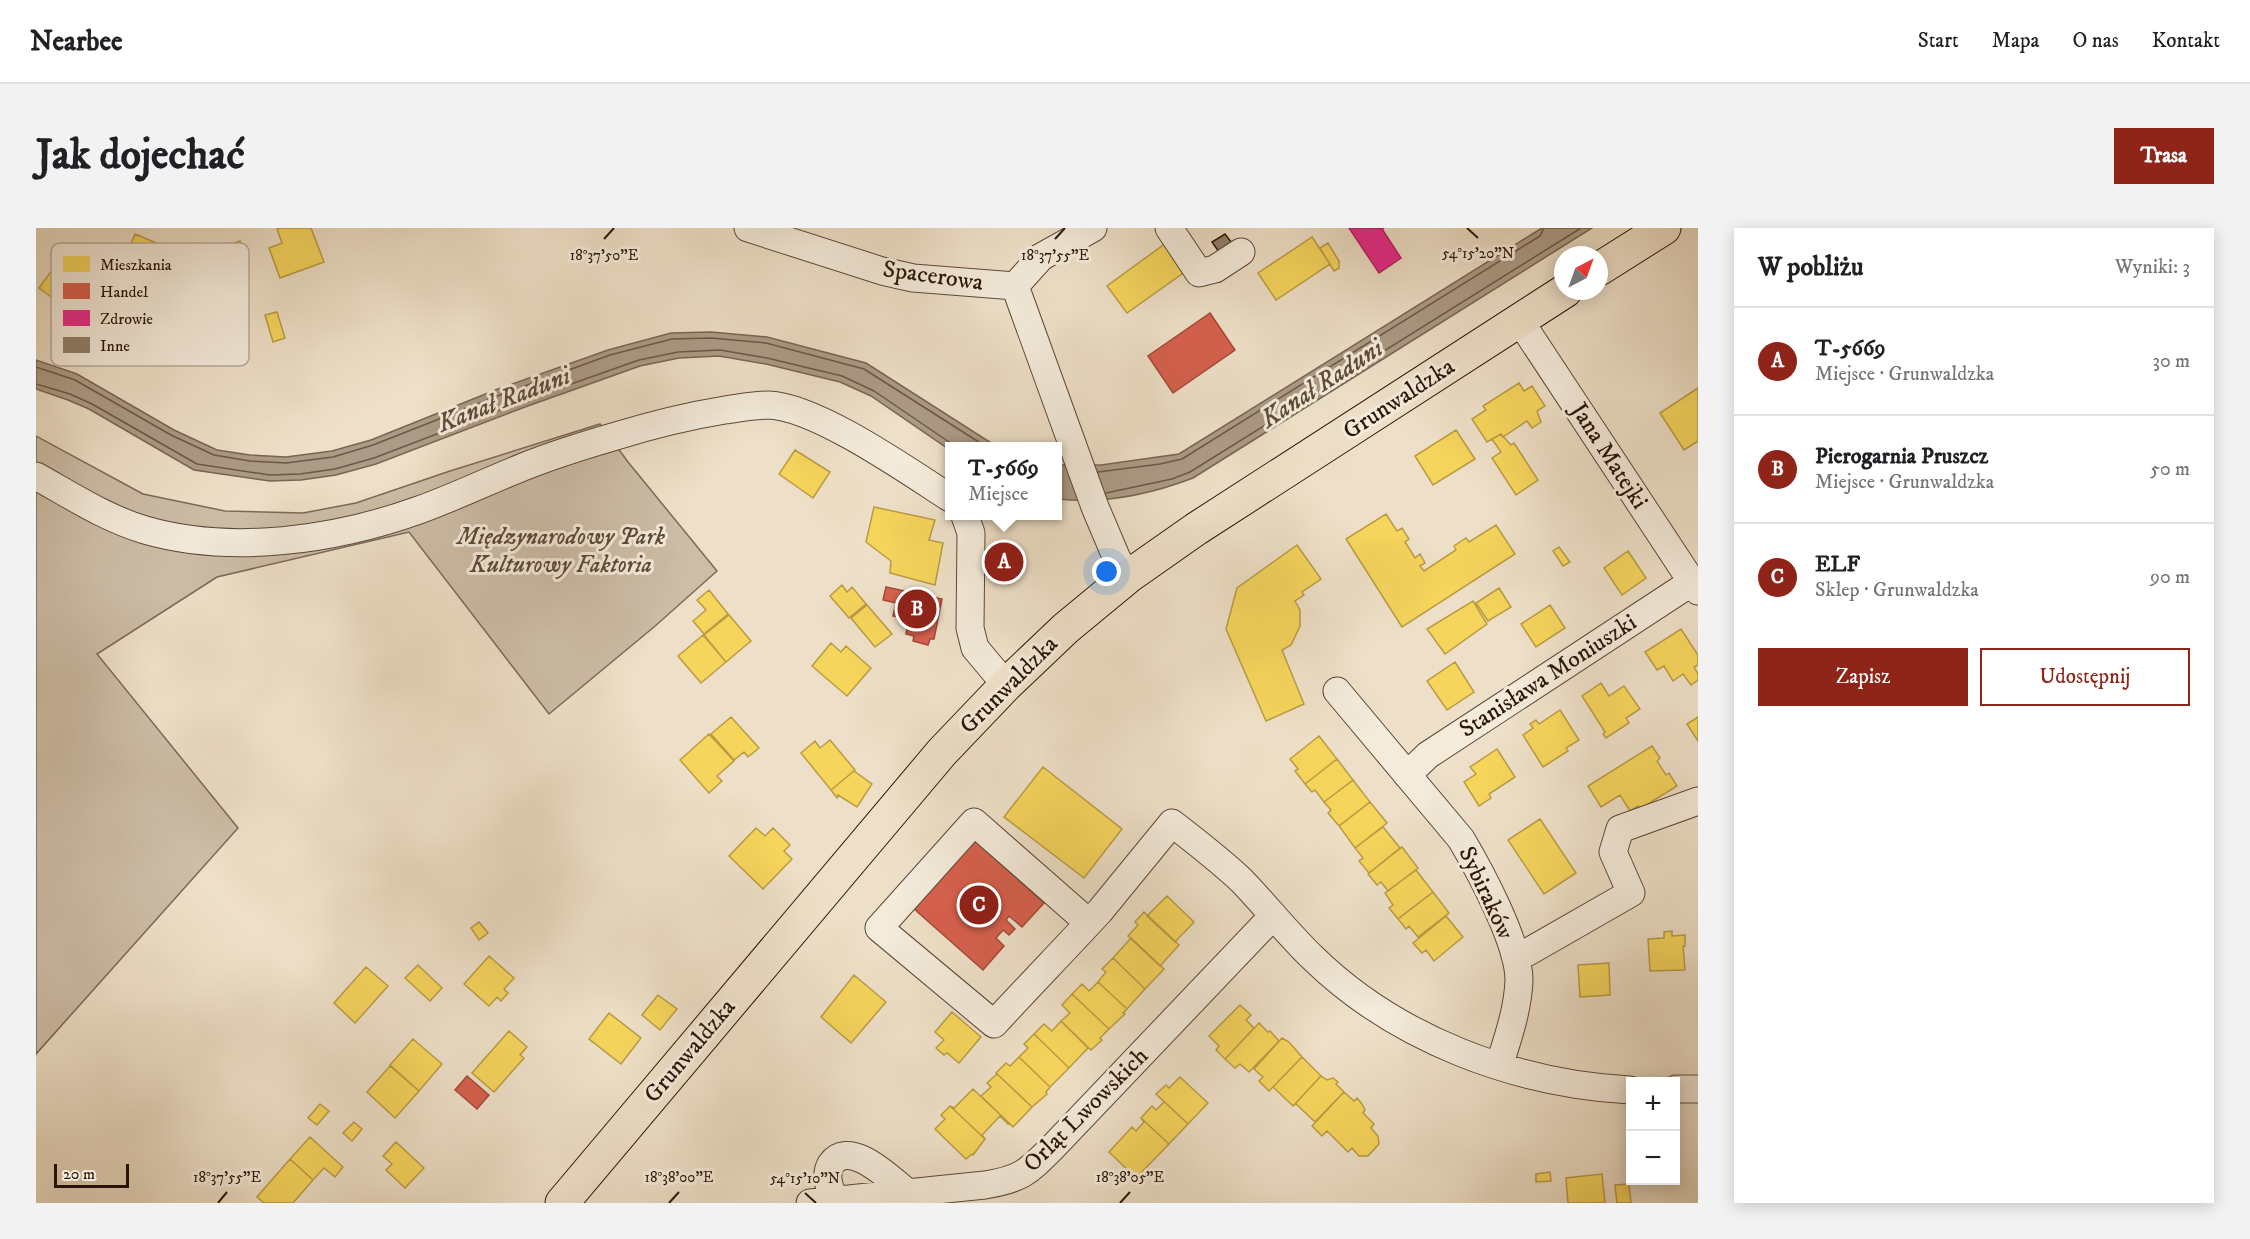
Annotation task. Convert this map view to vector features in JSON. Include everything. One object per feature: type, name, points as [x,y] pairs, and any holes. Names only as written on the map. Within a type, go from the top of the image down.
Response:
[{"type":"main road","points":[[1608,264],[1664,228]]},
{"type":"main road","name":"Grunwaldzka","points":[[562,1203],[942,752],[1006,685],[1066,628],[1129,576],[1196,529],[1554,298]]},
{"type":"street","name":"Spacerowa","points":[[748,228],[882,271],[913,278],[1016,286]]},
{"type":"street","points":[[1093,228],[1041,257],[1016,286],[1095,507],[1117,559],[1129,576]]},
{"type":"street","points":[[1169,228],[1199,273],[1215,269],[1241,252]]},
{"type":"street","name":"Jana Matejki","points":[[1520,321],[1695,586]]},
{"type":"street","points":[[36,476],[92,508],[146,530],[182,538],[234,543],[283,542],[344,530],[417,511],[468,492],[523,467],[635,430],[687,416],[769,405],[794,410],[841,432],[945,495]]},
{"type":"street","points":[[966,520],[971,533],[970,628],[975,648],[1006,685]]},
{"type":"street","name":"Stanisława Moniuszki","points":[[1407,775],[1428,755],[1695,586]]},
{"type":"street","name":"Sybiraków","points":[[1337,691],[1461,839],[1489,892],[1515,956],[1519,979],[1515,1015],[1499,1066]]},
{"type":"street","points":[[1515,956],[1528,952],[1630,893],[1613,852],[1620,829],[1698,801]]},
{"type":"street","points":[[1095,917],[975,822],[879,928],[994,1024],[1095,917],[1172,823],[1243,882],[1329,972],[1384,1014],[1446,1046],[1499,1066],[1573,1084],[1626,1090]]},
{"type":"street","name":"Orląt Lwowskich","points":[[822,1202],[1012,1181],[1025,1173],[1060,1140],[1273,916]]},
{"type":"street","points":[[1680,1089],[1698,1089]]},
{"type":"street","points":[[822,1202],[830,1166],[838,1158],[846,1155],[858,1157],[872,1164],[908,1193]]},
{"type":"green space","name":"Międzynarodowy Park Kulturowy Faktoria","points":[[600,424],[717,571],[654,627],[549,714],[409,532],[217,577],[97,654],[238,828],[36,1054],[36,436],[143,494],[225,511],[303,513],[356,503]]},
{"type":"water","name":"Kanał Raduni","points":[[1542,228],[1592,228],[1563,246],[1554,246],[1554,252],[1193,478],[1161,489],[1109,499],[1062,499],[1062,465],[1101,465],[1179,454]]},
{"type":"water","name":"Kanał Raduni","points":[[711,332],[767,337],[866,363],[990,442],[945,442],[945,447],[871,396],[840,382],[766,364],[719,356],[679,358],[640,366],[376,464],[336,475],[301,480],[270,481],[194,470],[89,409],[36,389],[36,360],[77,374],[174,430],[217,450],[286,457],[332,451],[371,440],[498,389],[608,350],[671,333]]},
{"type":"building: Mieszkania","points":[[311,228],[324,262],[280,278],[269,248],[282,243],[277,229]]},
{"type":"building: Mieszkania","points":[[135,234],[156,243],[131,243]]},
{"type":"building: Mieszkania","points":[[1312,237],[1330,264],[1276,300],[1258,273]]},
{"type":"building: Mieszkania","points":[[1166,243],[1186,271],[1127,313],[1107,286]]},
{"type":"building: Mieszkania","points":[[1328,243],[1339,261],[1339,268],[1334,271],[1320,248]]},
{"type":"building: Mieszkania","points":[[51,271],[51,297],[39,288]]},
{"type":"building: Mieszkania","points":[[277,312],[285,338],[273,342],[265,315]]},
{"type":"building: Mieszkania","points":[[1519,383],[1524,391],[1532,386],[1545,406],[1537,411],[1541,422],[1532,428],[1527,421],[1503,437],[1501,434],[1487,442],[1472,419],[1486,410],[1483,406]]},
{"type":"building: Mieszkania","points":[[1698,388],[1698,441],[1684,450],[1660,413]]},
{"type":"building: Mieszkania","points":[[1456,430],[1475,459],[1433,485],[1415,456]]},
{"type":"building: Mieszkania","points":[[1501,434],[1511,445],[1514,443],[1538,480],[1516,495],[1492,458],[1501,452],[1492,439]]},
{"type":"building: Mieszkania","points":[[795,450],[830,472],[813,498],[779,474]]},
{"type":"building: Mieszkania","points":[[874,507],[935,520],[929,540],[943,543],[935,585],[890,573],[891,561],[866,542]]},
{"type":"building: Mieszkania","points":[[1386,514],[1397,531],[1402,528],[1409,539],[1405,542],[1415,558],[1420,554],[1425,563],[1420,566],[1424,571],[1456,550],[1454,546],[1466,538],[1469,542],[1496,525],[1515,554],[1402,627],[1346,539]]},
{"type":"building: Mieszkania","points":[[1297,545],[1321,579],[1302,592],[1304,595],[1295,601],[1300,610],[1300,626],[1291,645],[1282,650],[1304,704],[1266,721],[1226,629],[1237,588]]},
{"type":"building: Mieszkania","points":[[1559,547],[1570,562],[1563,566],[1553,551]]},
{"type":"building: Mieszkania","points":[[1628,551],[1646,578],[1622,595],[1604,568]]},
{"type":"building: Mieszkania","points":[[842,585],[847,592],[852,587],[866,604],[849,618],[830,596]]},
{"type":"building: Mieszkania","points":[[1499,588],[1511,607],[1488,621],[1476,603]]},
{"type":"building: Mieszkania","points":[[709,590],[728,614],[704,634],[693,621],[706,610],[697,600]]},
{"type":"building: Mieszkania","points":[[1473,601],[1487,624],[1445,654],[1427,629]]},
{"type":"building: Mieszkania","points":[[867,605],[892,634],[875,647],[851,618]]},
{"type":"building: Mieszkania","points":[[1550,605],[1565,628],[1536,647],[1521,624]]},
{"type":"building: Mieszkania","points":[[729,615],[751,641],[726,662],[704,635]]},
{"type":"building: Mieszkania","points":[[1681,629],[1698,655],[1698,665],[1694,667],[1698,680],[1691,685],[1683,674],[1673,681],[1664,666],[1657,670],[1645,652]]},
{"type":"building: Mieszkania","points":[[703,635],[726,662],[701,683],[678,656]]},
{"type":"building: Mieszkania","points":[[831,643],[841,652],[846,646],[871,668],[847,696],[812,666]]},
{"type":"building: Mieszkania","points":[[1455,662],[1474,692],[1447,710],[1427,681]]},
{"type":"building: Mieszkania","points":[[1601,683],[1609,696],[1624,686],[1640,709],[1626,718],[1629,723],[1606,738],[1603,734],[1605,732],[1582,696]]},
{"type":"building: Mieszkania","points":[[1560,710],[1579,740],[1566,748],[1568,751],[1543,767],[1523,735],[1533,728],[1530,724],[1536,720],[1539,724]]},
{"type":"building: Mieszkania","points":[[731,717],[759,748],[748,757],[744,752],[734,760],[711,734]]},
{"type":"building: Mieszkania","points":[[1698,717],[1698,741],[1687,724]]},
{"type":"building: Mieszkania","points":[[709,734],[734,761],[717,776],[722,781],[709,793],[680,760]]},
{"type":"building: Mieszkania","points":[[1319,736],[1337,759],[1305,784],[1295,771],[1298,769],[1290,759]]},
{"type":"building: Mieszkania","points":[[830,740],[855,770],[831,790],[801,753],[815,741],[820,748]]},
{"type":"building: Mieszkania","points":[[1652,746],[1660,758],[1657,761],[1666,775],[1669,773],[1677,786],[1640,809],[1638,806],[1630,811],[1620,795],[1601,807],[1588,786]]},
{"type":"building: Mieszkania","points":[[1497,749],[1515,777],[1489,794],[1491,798],[1479,806],[1464,782],[1476,774],[1470,767]]},
{"type":"building: Mieszkania","points":[[1337,759],[1353,780],[1324,802],[1315,790],[1312,792],[1305,784]]},
{"type":"building: Mieszkania","points":[[1043,767],[1122,829],[1084,878],[1004,817]]},
{"type":"building: Mieszkania","points":[[854,771],[872,784],[857,807],[838,795],[837,798],[831,790]]},
{"type":"building: Mieszkania","points":[[1353,780],[1370,802],[1339,826],[1328,813],[1331,810],[1324,802]]},
{"type":"building: Mieszkania","points":[[1370,802],[1387,823],[1355,848],[1339,826]]},
{"type":"building: Mieszkania","points":[[1540,819],[1576,873],[1544,894],[1508,840]]},
{"type":"building: Mieszkania","points":[[1383,827],[1400,848],[1369,873],[1359,861],[1363,858],[1355,848]]},
{"type":"building: Mieszkania","points":[[756,828],[765,836],[773,828],[790,845],[784,851],[792,859],[763,889],[729,856]]},
{"type":"building: Mieszkania","points":[[1402,847],[1418,868],[1388,891],[1381,882],[1377,885],[1368,874]]},
{"type":"building: Mieszkania","points":[[1416,870],[1433,892],[1398,919],[1389,908],[1393,905],[1385,893]]},
{"type":"building: Mieszkania","points":[[1433,892],[1449,913],[1418,937],[1409,926],[1406,929],[1398,919]]},
{"type":"building: Mieszkania","points":[[1167,896],[1194,922],[1175,942],[1147,916]]},
{"type":"building: Mieszkania","points":[[1144,912],[1179,945],[1160,966],[1128,936],[1138,925],[1135,922]]},
{"type":"building: Mieszkania","points":[[1446,916],[1463,937],[1434,961],[1426,950],[1422,953],[1413,943]]},
{"type":"building: Mieszkania","points":[[479,922],[488,933],[479,940],[471,928]]},
{"type":"building: Mieszkania","points":[[1672,931],[1672,936],[1685,935],[1685,946],[1683,946],[1685,970],[1650,971],[1648,939],[1664,938],[1664,932]]},
{"type":"building: Mieszkania","points":[[1131,938],[1164,969],[1145,989],[1113,958]]},
{"type":"building: Mieszkania","points":[[489,956],[514,978],[504,989],[508,993],[501,1001],[497,997],[489,1006],[464,984]]},
{"type":"building: Mieszkania","points":[[1113,958],[1145,989],[1127,1009],[1098,982],[1106,972],[1102,969]]},
{"type":"building: Mieszkania","points":[[1609,963],[1610,995],[1580,997],[1578,965]]},
{"type":"building: Mieszkania","points":[[418,965],[442,988],[430,1001],[405,978]]},
{"type":"building: Mieszkania","points":[[366,967],[388,986],[355,1023],[334,1003]]},
{"type":"building: Mieszkania","points":[[854,975],[886,1002],[851,1043],[821,1017]]},
{"type":"building: Mieszkania","points":[[1098,982],[1127,1009],[1123,1013],[1125,1014],[1109,1029],[1072,994],[1082,984],[1089,991]]},
{"type":"building: Mieszkania","points":[[1072,994],[1109,1029],[1100,1038],[1102,1040],[1091,1050],[1061,1021],[1070,1013],[1062,1005]]},
{"type":"building: Mieszkania","points":[[658,995],[677,1009],[660,1030],[642,1015]]},
{"type":"building: Mieszkania","points":[[1240,1005],[1251,1015],[1246,1020],[1254,1028],[1225,1059],[1216,1050],[1219,1046],[1209,1036]]},
{"type":"building: Mieszkania","points":[[952,1012],[981,1037],[959,1063],[947,1053],[944,1055],[936,1048],[944,1040],[935,1032]]},
{"type":"building: Mieszkania","points":[[609,1013],[641,1038],[621,1064],[589,1039]]},
{"type":"building: Mieszkania","points":[[1061,1021],[1088,1048],[1069,1068],[1034,1034],[1044,1024],[1052,1031]]},
{"type":"building: Mieszkania","points":[[1259,1023],[1279,1041],[1249,1072],[1240,1064],[1235,1068],[1225,1059]]},
{"type":"building: Mieszkania","points":[[509,1031],[527,1047],[520,1055],[524,1058],[494,1092],[472,1073]]},
{"type":"building: Mieszkania","points":[[1034,1034],[1069,1068],[1050,1087],[1019,1057],[1028,1048],[1024,1044]]},
{"type":"building: Mieszkania","points":[[1282,1038],[1289,1042],[1302,1057],[1269,1091],[1259,1081],[1263,1077],[1254,1069]]},
{"type":"building: Mieszkania","points":[[413,1039],[442,1064],[419,1091],[390,1065]]},
{"type":"building: Mieszkania","points":[[1019,1057],[1050,1087],[1047,1094],[1032,1107],[996,1073],[1006,1063],[1010,1066]]},
{"type":"building: Mieszkania","points":[[1302,1057],[1321,1076],[1293,1106],[1273,1087]]},
{"type":"building: Mieszkania","points":[[390,1066],[419,1091],[395,1118],[367,1092]]},
{"type":"building: Mieszkania","points":[[997,1074],[1032,1107],[1013,1127],[981,1096],[991,1087],[987,1083]]},
{"type":"building: Mieszkania","points":[[1321,1076],[1327,1080],[1333,1078],[1344,1092],[1315,1122],[1296,1104],[1293,1106]]},
{"type":"building: Mieszkania","points":[[1180,1077],[1208,1103],[1188,1124],[1156,1094],[1166,1085],[1169,1088]]},
{"type":"building: Mieszkania","points":[[973,1089],[1009,1123],[1000,1116],[982,1135],[985,1139],[950,1106],[954,1108]]},
{"type":"building: Mieszkania","points":[[1344,1092],[1354,1101],[1357,1098],[1365,1110],[1363,1113],[1374,1124],[1371,1128],[1378,1136],[1379,1144],[1368,1156],[1359,1156],[1352,1148],[1348,1152],[1327,1131],[1322,1136],[1312,1126]]},
{"type":"building: Mieszkania","points":[[1156,1094],[1188,1124],[1169,1144],[1141,1118],[1152,1106],[1156,1110],[1164,1102]]},
{"type":"building: Mieszkania","points":[[320,1104],[329,1111],[317,1125],[308,1118]]},
{"type":"building: Mieszkania","points":[[950,1106],[985,1139],[973,1155],[966,1159],[935,1129],[945,1119],[941,1115]]},
{"type":"building: Mieszkania","points":[[1141,1118],[1169,1144],[1136,1178],[1109,1152],[1132,1127],[1136,1131],[1144,1122]]},
{"type":"building: Mieszkania","points":[[354,1122],[362,1129],[352,1141],[343,1133]]},
{"type":"building: Mieszkania","points":[[310,1137],[343,1167],[335,1177],[324,1168],[313,1180],[290,1159]]},
{"type":"building: Mieszkania","points":[[396,1142],[424,1168],[405,1188],[386,1170],[392,1164],[383,1156]]},
{"type":"building: Mieszkania","points":[[290,1159],[313,1180],[293,1203],[264,1203],[257,1197]]},
{"type":"building: Mieszkania","points":[[1550,1172],[1551,1181],[1536,1182],[1536,1174]]},
{"type":"building: Mieszkania","points":[[1602,1174],[1605,1203],[1568,1203],[1566,1178]]},
{"type":"building: Mieszkania","points":[[1615,1185],[1629,1185],[1631,1203],[1617,1203]]},
{"type":"building: Handel","points":[[1210,313],[1235,350],[1173,393],[1148,356]]},
{"type":"building: Handel","points":[[886,587],[942,599],[934,639],[930,639],[928,645],[913,641],[914,636],[906,634],[909,619],[893,616],[896,603],[883,600]]},
{"type":"building: Handel","points":[[974,840],[1044,903],[1022,927],[1009,916],[1006,920],[1015,929],[1009,935],[1003,930],[996,938],[1004,946],[983,970],[913,908]]},
{"type":"building: Handel","points":[[467,1076],[489,1095],[477,1109],[455,1090]]},
{"type":"building: Zdrowie","points":[[1349,228],[1384,228],[1382,229],[1401,258],[1379,273]]},
{"type":"building: Inne","points":[[1225,234],[1232,243],[1219,252],[1212,242]]},
{"type":"building: Inne","points":[[1005,549],[1017,565],[1004,575],[992,559]]},
{"type":"place","name":"T-5669","points":[[1004,562]]},
{"type":"place","name":"Pierogarnia Pruszcz","points":[[917,609]]},
{"type":"place","name":"ELF","points":[[979,905]]}]
